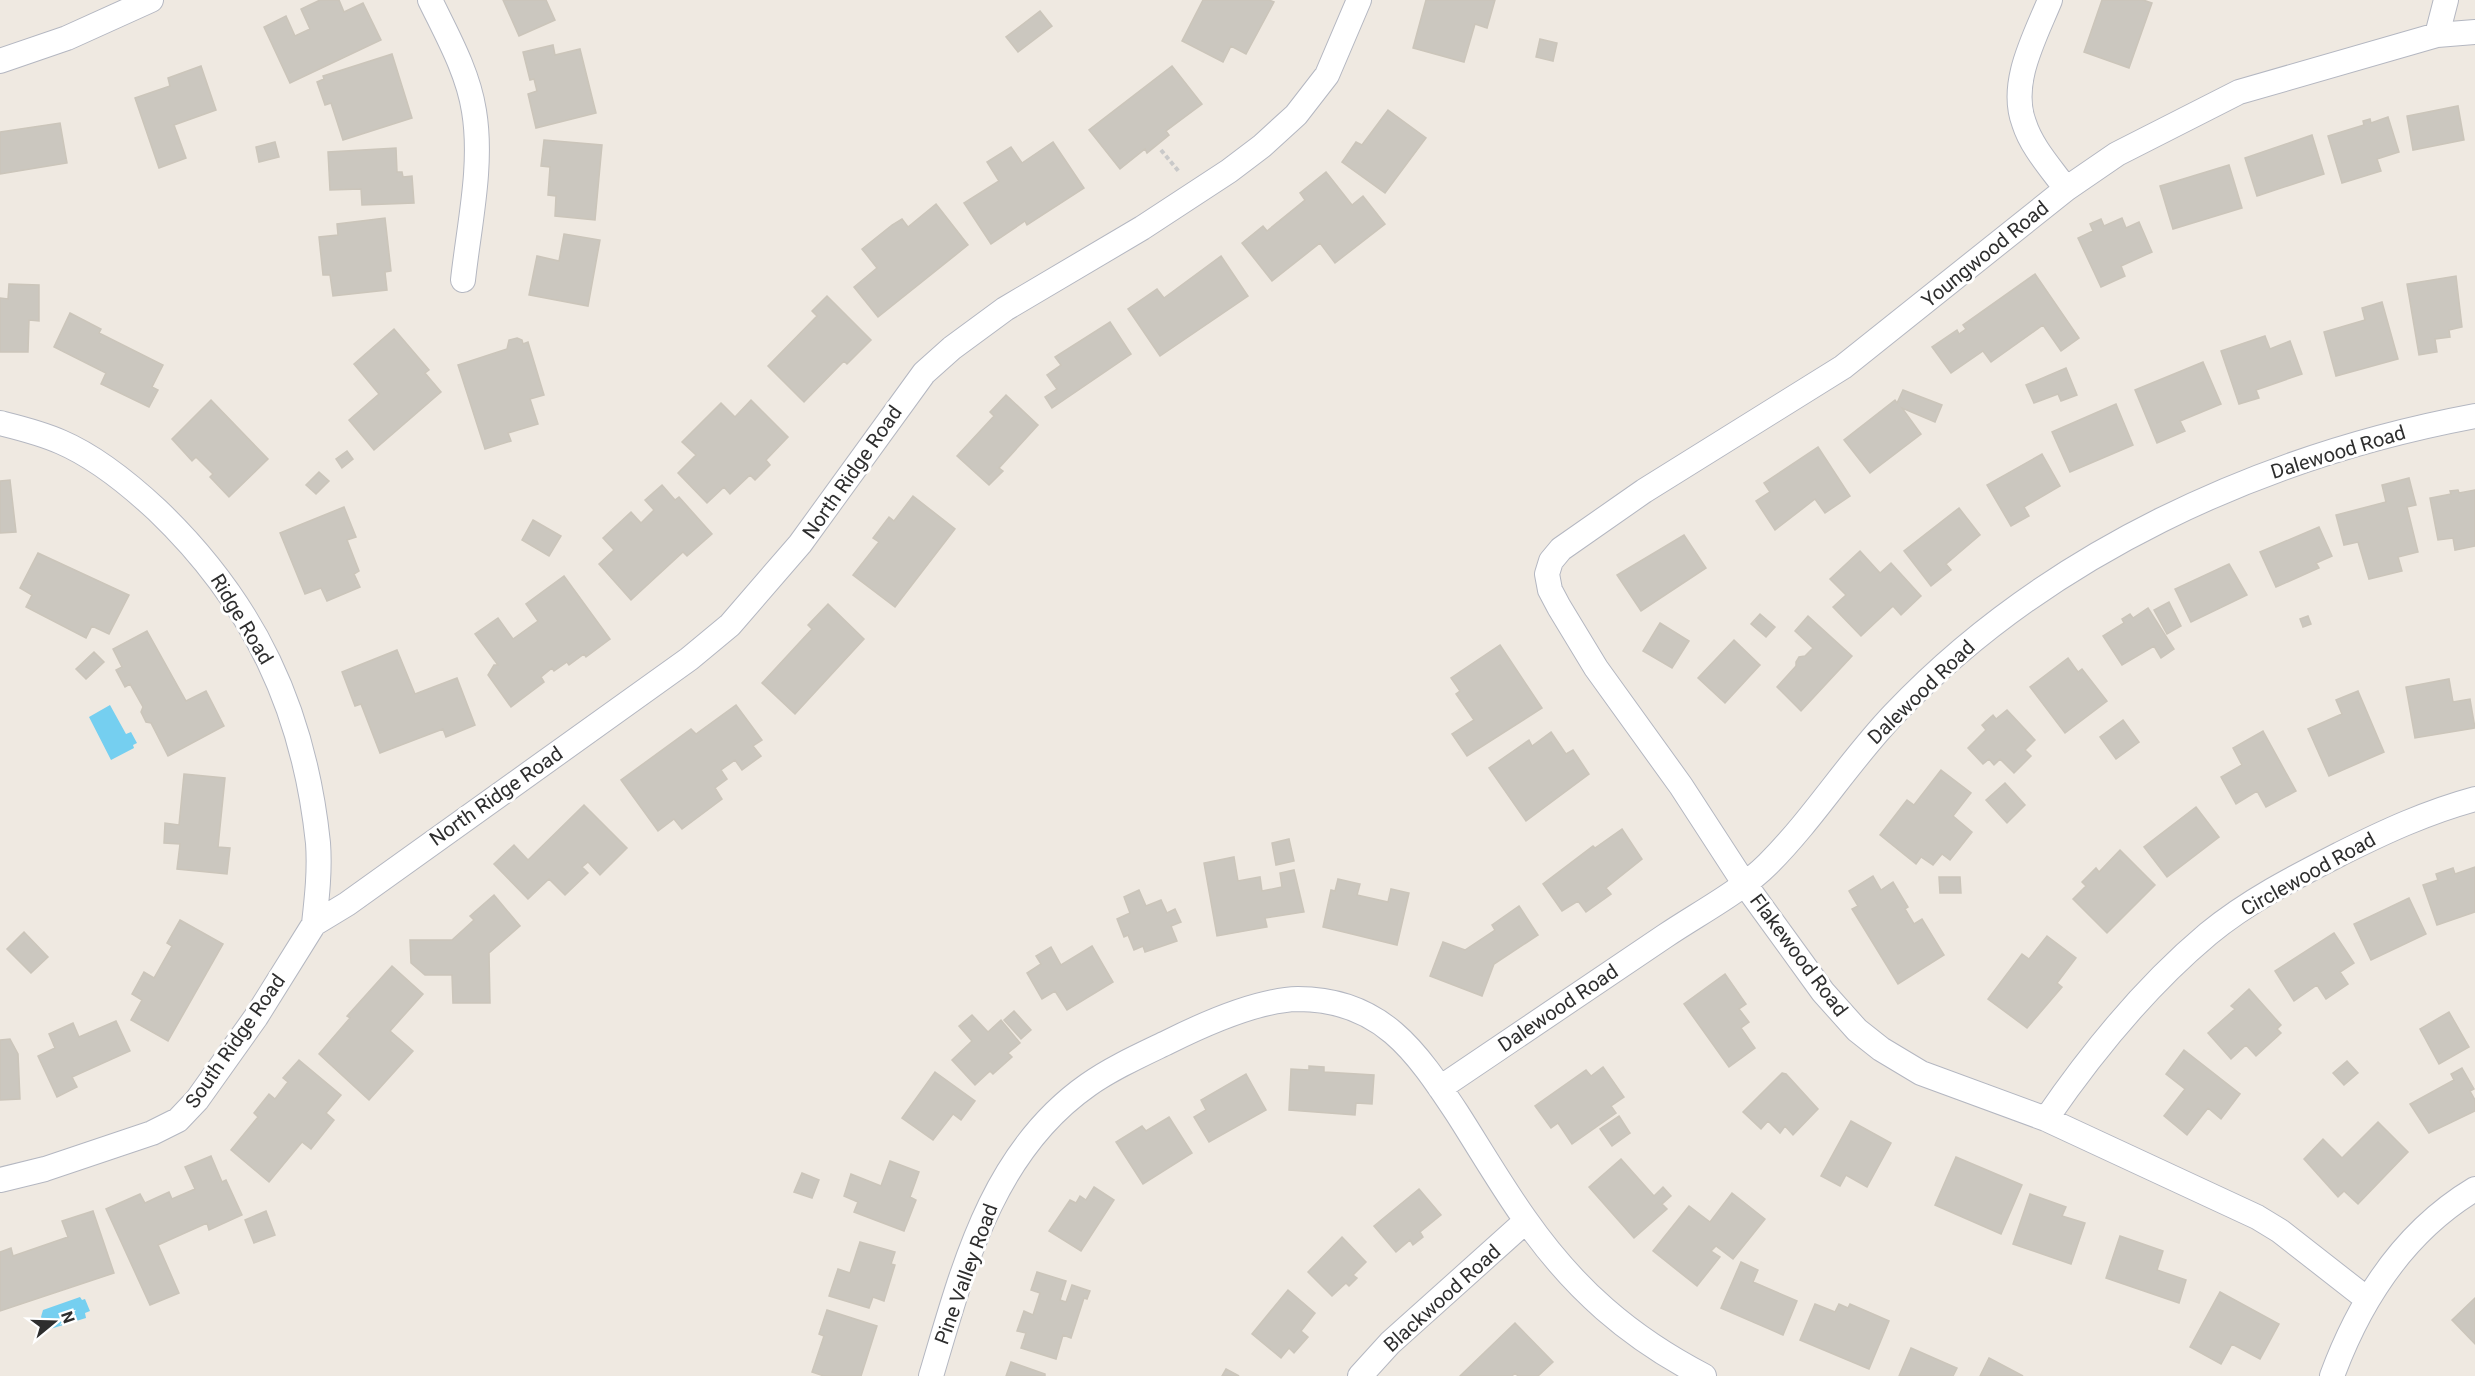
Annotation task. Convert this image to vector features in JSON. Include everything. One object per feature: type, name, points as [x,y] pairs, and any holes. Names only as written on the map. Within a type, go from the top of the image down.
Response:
[{"type":"street","points":[[0,61],[67,38],[151,0]]},
{"type":"street","points":[[430,0],[465,78],[474,109],[476,160],[463,280]]},
{"type":"street","name":"North Ridge Road","points":[[314,924],[347,904],[679,666],[730,625],[800,544],[924,374],[952,348],[1005,309],[1142,228],[1229,171],[1262,146],[1296,115],[1327,75],[1359,0]]},
{"type":"street","points":[[2050,0],[2028,54],[2021,78],[2020,98],[2023,123],[2035,147],[2066,189]]},
{"type":"street","points":[[2436,35],[2446,0]]},
{"type":"street","name":"Youngwood Road","points":[[1547,574],[1551,561],[1561,549],[1644,490],[1843,367],[2066,189],[2117,154],[2239,92],[2436,35],[2475,32]]},
{"type":"street","name":"Dalewood Road","points":[[1440,1088],[1744,883],[1767,865],[1856,756],[1896,712],[1988,629],[2050,584],[2126,540],[2257,477],[2347,446],[2475,416]]},
{"type":"street","name":"Ridge Road","points":[[0,423],[62,442],[92,459],[134,489],[172,525],[226,586],[274,670],[308,779],[318,843],[319,872],[314,924]]},
{"type":"street","name":"Flakewood Road","points":[[1547,574],[1550,590],[1596,668],[1681,786],[1744,883],[1823,992],[1857,1030],[1921,1072],[2046,1119],[2257,1217],[2280,1231],[2367,1299]]},
{"type":"street","name":"Circlewood Road","points":[[2046,1119],[2098,1049],[2150,990],[2209,933],[2267,894],[2323,863],[2427,813],[2475,799]]},
{"type":"street","name":"South Ridge Road","points":[[0,1180],[45,1169],[152,1134],[178,1120],[198,1100],[256,1017],[314,924]]},
{"type":"street","name":"Pine Valley Road","points":[[931,1376],[978,1230],[1004,1176],[1029,1140],[1053,1113],[1089,1084],[1191,1030],[1235,1014],[1296,999],[1352,1007],[1382,1023],[1411,1049],[1440,1088],[1526,1221],[1578,1283],[1612,1318],[1642,1341],[1704,1376]]},
{"type":"street","points":[[2332,1376],[2367,1299],[2412,1239],[2447,1208],[2475,1189]]},
{"type":"street","name":"Blackwood Road","points":[[1360,1376],[1390,1343],[1526,1221]]},
{"type":"water","points":[[110,705],[126,734],[131,732],[137,743],[133,745],[134,748],[111,760],[89,717]]},
{"type":"water","points":[[80,1297],[82,1300],[85,1299],[90,1311],[85,1313],[86,1318],[47,1330],[41,1317],[43,1310]]},
{"type":"building","points":[[320,0],[339,0],[344,12],[363,3],[381,40],[290,83],[264,27],[286,16],[295,36],[310,29],[301,9]]},
{"type":"building","points":[[503,0],[546,0],[555,20],[519,36]]},
{"type":"building","points":[[1203,0],[1269,0],[1274,2],[1246,54],[1231,46],[1223,62],[1182,41]]},
{"type":"building","points":[[1426,0],[1495,0],[1487,28],[1475,24],[1464,62],[1413,48]]},
{"type":"building","points":[[2102,0],[2143,0],[2152,3],[2129,68],[2084,52]]},
{"type":"building","points":[[1040,11],[1052,26],[1018,52],[1006,37]]},
{"type":"building","points":[[1540,39],[1557,43],[1553,61],[1536,57]]},
{"type":"building","points":[[553,45],[555,55],[580,49],[596,113],[536,128],[528,94],[537,91],[534,79],[530,80],[523,52]]},
{"type":"building","points":[[392,54],[412,118],[343,140],[331,103],[325,105],[317,82],[324,79],[323,76]]},
{"type":"building","points":[[201,66],[216,110],[174,125],[186,158],[159,168],[135,98],[170,86],[168,78]]},
{"type":"building","points":[[1172,66],[1202,104],[1166,131],[1169,135],[1147,153],[1145,149],[1120,169],[1089,130]]},
{"type":"building","points":[[2458,106],[2464,140],[2413,150],[2407,116]]},
{"type":"building","points":[[1388,110],[1426,138],[1385,193],[1342,162],[1356,142],[1362,145]]},
{"type":"building","points":[[2388,117],[2399,152],[2377,159],[2381,171],[2342,183],[2328,136],[2364,125],[2363,121],[2370,119],[2371,123]]},
{"type":"building","points":[[60,123],[67,163],[0,174],[0,132]]},
{"type":"building","points":[[2312,135],[2324,174],[2257,196],[2245,158]]},
{"type":"building","points":[[544,140],[602,145],[595,220],[555,216],[556,196],[548,195],[550,167],[541,166]]},
{"type":"building","points":[[275,142],[279,157],[259,162],[256,147]]},
{"type":"building","points":[[1053,142],[1084,188],[1027,225],[1025,221],[991,244],[964,203],[999,181],[987,162],[1011,147],[1022,163]]},
{"type":"building","points":[[396,148],[397,172],[402,172],[403,177],[412,176],[414,203],[362,205],[361,189],[330,190],[328,152]]},
{"type":"building","points":[[2229,165],[2242,208],[2173,229],[2160,186]]},
{"type":"building","points":[[1326,172],[1352,205],[1363,196],[1385,224],[1335,263],[1320,243],[1272,281],[1242,243],[1263,226],[1267,231],[1305,200],[1300,193]]},
{"type":"building","points":[[936,204],[968,245],[878,317],[854,287],[877,268],[862,249],[902,219],[908,227]]},
{"type":"building","points":[[385,218],[391,271],[385,272],[387,290],[333,296],[330,275],[323,275],[319,237],[338,235],[337,224]]},
{"type":"building","points":[[2122,218],[2126,228],[2139,222],[2152,252],[2121,266],[2125,276],[2101,287],[2078,238],[2093,231],[2090,224],[2101,219],[2104,226]]},
{"type":"building","points":[[564,234],[600,240],[588,306],[529,295],[537,256],[559,261]]},
{"type":"building","points":[[1221,256],[1248,296],[1160,356],[1128,309],[1157,289],[1164,298]]},
{"type":"building","points":[[2035,274],[2079,338],[2061,351],[2043,325],[1991,362],[1983,351],[1951,373],[1932,347],[1957,330],[1959,334],[1966,329],[1963,325]]},
{"type":"building","points":[[2456,276],[2462,327],[2449,330],[2450,337],[2435,339],[2437,352],[2419,355],[2407,284]]},
{"type":"building","points":[[9,284],[39,285],[39,321],[29,320],[28,352],[0,352],[0,298],[8,299]]},
{"type":"building","points":[[827,296],[871,340],[847,364],[844,361],[804,402],[768,366],[817,316],[812,311]]},
{"type":"building","points":[[2382,302],[2398,359],[2336,376],[2324,332],[2365,320],[2362,308]]},
{"type":"building","points":[[70,313],[101,329],[99,333],[163,365],[152,387],[158,390],[149,407],[101,384],[106,373],[54,347]]},
{"type":"building","points":[[1110,322],[1131,354],[1052,408],[1045,397],[1057,389],[1047,375],[1061,365],[1055,357]]},
{"type":"building","points":[[394,329],[429,370],[425,373],[441,392],[374,450],[349,420],[379,394],[354,364]]},
{"type":"building","points":[[2265,336],[2270,349],[2290,341],[2302,374],[2256,390],[2259,398],[2239,404],[2221,351]]},
{"type":"building","points":[[517,338],[522,340],[523,344],[528,342],[544,395],[530,399],[538,424],[508,433],[511,441],[485,449],[458,365],[507,349],[509,340]]},
{"type":"building","points":[[2203,362],[2221,404],[2180,421],[2185,431],[2157,443],[2135,390]]},
{"type":"building","points":[[2066,368],[2077,395],[2061,401],[2058,394],[2034,403],[2026,385]]},
{"type":"building","points":[[1903,390],[1942,405],[1935,422],[1902,408],[1921,434],[1870,473],[1844,440],[1895,400],[1897,403]]},
{"type":"building","points":[[1006,395],[1038,425],[999,468],[1003,471],[989,485],[957,456],[994,416],[990,412]]},
{"type":"building","points":[[211,400],[268,459],[229,497],[210,477],[213,474],[196,457],[192,461],[172,439]]},
{"type":"building","points":[[751,400],[788,437],[766,460],[770,465],[755,480],[750,475],[730,494],[724,487],[707,503],[678,473],[696,455],[682,442],[721,403],[735,417]]},
{"type":"building","points":[[2116,404],[2133,445],[2070,472],[2052,432]]},
{"type":"building","points":[[1818,447],[1850,496],[1825,513],[1815,499],[1775,530],[1756,501],[1770,492],[1764,483]]},
{"type":"building","points":[[347,451],[353,459],[342,468],[336,459]]},
{"type":"building","points":[[2042,454],[2060,486],[2024,507],[2029,516],[2011,526],[1987,485]]},
{"type":"building","points":[[319,472],[329,481],[316,494],[306,485]]},
{"type":"building","points":[[2409,478],[2416,505],[2407,507],[2418,552],[2398,557],[2402,571],[2369,579],[2358,542],[2344,545],[2336,515],[2386,502],[2382,485]]},
{"type":"building","points":[[10,480],[16,532],[0,533],[0,481]]},
{"type":"building","points":[[662,485],[675,500],[679,497],[712,534],[687,556],[683,552],[631,600],[599,564],[614,550],[603,538],[631,512],[641,523],[654,510],[645,500]]},
{"type":"building","points":[[2458,490],[2459,493],[2475,490],[2475,546],[2455,550],[2453,538],[2438,540],[2430,498],[2451,494],[2450,491]]},
{"type":"building","points":[[913,496],[955,529],[895,607],[853,575],[879,542],[873,538],[889,517],[894,521]]},
{"type":"building","points":[[344,507],[356,537],[347,540],[359,571],[354,574],[360,587],[327,601],[321,588],[305,594],[280,533]]},
{"type":"building","points":[[1959,508],[1980,535],[1946,564],[1951,570],[1931,586],[1904,551]]},
{"type":"building","points":[[533,520],[561,536],[549,556],[522,540]]},
{"type":"building","points":[[2319,527],[2332,556],[2316,563],[2319,568],[2276,587],[2260,552]]},
{"type":"building","points":[[1684,535],[1706,568],[1641,611],[1617,575]]},
{"type":"building","points":[[1860,551],[1880,573],[1891,563],[1921,596],[1901,615],[1893,606],[1861,636],[1833,607],[1846,595],[1830,579]]},
{"type":"building","points":[[38,553],[129,595],[109,634],[92,626],[86,638],[26,607],[32,595],[20,588]]},
{"type":"building","points":[[2229,564],[2247,595],[2191,622],[2175,589]]},
{"type":"building","points":[[564,576],[610,639],[586,657],[584,654],[569,665],[567,662],[554,671],[552,668],[541,677],[544,682],[511,707],[488,675],[494,665],[498,665],[475,634],[498,618],[513,639],[538,621],[526,604]]},
{"type":"building","points":[[2169,602],[2181,626],[2167,634],[2154,610]]},
{"type":"building","points":[[828,604],[864,639],[795,714],[762,683],[812,629],[808,625]]},
{"type":"building","points":[[2148,608],[2174,649],[2161,658],[2154,646],[2122,665],[2103,636],[2124,623],[2122,619],[2130,614],[2133,618]]},
{"type":"building","points":[[1760,614],[1775,627],[1766,637],[1751,624]]},
{"type":"building","points":[[1808,616],[1852,656],[1801,711],[1777,687],[1796,666],[1799,657],[1805,656],[1813,648],[1795,631]]},
{"type":"building","points":[[2308,616],[2311,624],[2303,627],[2300,619]]},
{"type":"building","points":[[1660,623],[1689,641],[1672,668],[1643,651]]},
{"type":"building","points":[[147,631],[186,701],[206,691],[224,726],[168,756],[151,723],[146,722],[141,712],[143,707],[130,684],[125,687],[116,670],[122,667],[113,649]]},
{"type":"building","points":[[1734,640],[1760,665],[1725,703],[1698,678]]},
{"type":"building","points":[[1500,645],[1542,708],[1467,756],[1452,734],[1474,720],[1456,694],[1460,691],[1451,678]]},
{"type":"building","points":[[397,650],[415,694],[457,678],[475,725],[446,737],[443,729],[380,753],[361,704],[355,706],[342,672]]},
{"type":"building","points":[[94,652],[104,662],[86,679],[76,669]]},
{"type":"building","points":[[2068,658],[2078,672],[2082,669],[2107,701],[2065,733],[2030,687]]},
{"type":"building","points":[[2449,679],[2453,702],[2470,699],[2475,728],[2415,738],[2406,687]]},
{"type":"building","points":[[2358,691],[2384,752],[2329,776],[2308,729],[2342,714],[2336,700]]},
{"type":"building","points":[[736,705],[762,740],[753,746],[761,756],[742,770],[735,760],[721,770],[727,779],[715,788],[722,799],[682,829],[674,819],[658,831],[621,780],[691,729],[696,734]]},
{"type":"building","points":[[2007,710],[2035,740],[2025,750],[2031,756],[2014,773],[2000,759],[1994,765],[1989,759],[1983,764],[1968,748],[1986,730],[1982,725],[1993,715],[1996,719]]},
{"type":"building","points":[[2123,720],[2139,742],[2116,759],[2100,737]]},
{"type":"building","points":[[2263,731],[2296,791],[2266,807],[2257,791],[2236,804],[2221,777],[2242,765],[2233,748]]},
{"type":"building","points":[[1551,732],[1566,754],[1573,750],[1589,774],[1526,821],[1489,768],[1529,740],[1532,746]]},
{"type":"building","points":[[1941,770],[1971,793],[1953,816],[1972,832],[1950,860],[1942,854],[1933,865],[1921,857],[1916,864],[1880,835],[1907,800],[1914,805]]},
{"type":"building","points":[[184,774],[225,778],[218,847],[230,848],[227,874],[177,869],[180,844],[164,843],[165,823],[179,825]]},
{"type":"building","points":[[2005,783],[2025,805],[2007,823],[1986,800]]},
{"type":"building","points":[[584,805],[627,848],[600,875],[588,862],[582,867],[588,873],[565,895],[549,879],[528,899],[494,864],[514,845],[528,860]]},
{"type":"building","points":[[2196,807],[2219,837],[2167,877],[2144,847]]},
{"type":"building","points":[[1622,829],[1642,859],[1606,888],[1611,894],[1586,912],[1578,901],[1562,911],[1543,884],[1593,846],[1595,848]]},
{"type":"building","points":[[1289,839],[1294,861],[1276,865],[1272,843]]},
{"type":"building","points":[[2120,850],[2155,885],[2107,933],[2073,899],[2086,886],[2082,882],[2096,868],[2099,872]]},
{"type":"building","points":[[1234,857],[1238,881],[1260,877],[1262,891],[1282,887],[1280,873],[1294,870],[1304,912],[1265,918],[1267,927],[1217,936],[1204,863]]},
{"type":"building","points":[[2475,867],[2475,912],[2437,925],[2423,885],[2438,880],[2436,874],[2453,868],[2455,874]]},
{"type":"building","points":[[1873,876],[1881,890],[1893,882],[1908,907],[1905,909],[1914,924],[1922,919],[1944,955],[1898,984],[1852,909],[1858,906],[1849,891]]},
{"type":"building","points":[[1939,877],[1960,877],[1961,893],[1940,893]]},
{"type":"building","points":[[1338,879],[1360,884],[1357,895],[1388,902],[1391,889],[1409,893],[1397,945],[1323,927],[1331,890],[1335,891]]},
{"type":"building","points":[[1139,890],[1146,906],[1161,900],[1167,913],[1175,909],[1181,922],[1171,926],[1177,941],[1145,952],[1143,946],[1134,950],[1128,935],[1124,937],[1117,919],[1130,913],[1124,897]]},
{"type":"building","points":[[494,895],[520,926],[489,953],[490,1003],[453,1003],[452,975],[425,975],[411,963],[410,940],[452,940],[474,920],[470,916]]},
{"type":"building","points":[[2409,898],[2426,934],[2371,960],[2354,924]]},
{"type":"building","points":[[1519,906],[1538,935],[1494,964],[1482,996],[1430,976],[1443,942],[1465,950],[1495,930],[1492,925]]},
{"type":"building","points":[[180,920],[223,944],[168,1041],[131,1020],[142,1000],[132,994],[144,972],[154,978],[172,946],[167,943]]},
{"type":"building","points":[[24,932],[48,957],[31,973],[7,949]]},
{"type":"building","points":[[2334,933],[2354,963],[2340,972],[2348,984],[2326,999],[2317,985],[2294,1001],[2275,971]]},
{"type":"building","points":[[2047,936],[2076,958],[2057,983],[2062,987],[2027,1028],[1988,999],[2022,954],[2029,959]]},
{"type":"building","points":[[1092,946],[1113,982],[1067,1010],[1055,991],[1042,999],[1027,973],[1041,964],[1036,956],[1051,947],[1061,965]]},
{"type":"building","points":[[392,966],[423,994],[390,1031],[413,1051],[369,1100],[319,1054],[350,1018],[347,1016]]},
{"type":"building","points":[[1725,974],[1746,1004],[1739,1009],[1749,1022],[1741,1028],[1755,1048],[1729,1067],[1684,1004]]},
{"type":"building","points":[[2249,989],[2281,1025],[2277,1029],[2281,1033],[2256,1056],[2246,1045],[2231,1059],[2208,1033],[2235,1009],[2231,1006]]},
{"type":"building","points":[[1014,1011],[1031,1030],[1021,1039],[1004,1020]]},
{"type":"building","points":[[2449,1012],[2469,1047],[2439,1064],[2420,1029]]},
{"type":"building","points":[[972,1015],[988,1032],[1001,1020],[1020,1043],[1008,1053],[1012,1057],[993,1074],[990,1071],[975,1085],[952,1060],[972,1041],[959,1026]]},
{"type":"building","points":[[116,1021],[130,1051],[72,1077],[77,1087],[57,1097],[38,1056],[55,1048],[49,1034],[73,1023],[79,1037]]},
{"type":"building","points":[[10,1039],[18,1054],[20,1099],[0,1100],[0,1040]]},
{"type":"building","points":[[2184,1050],[2240,1094],[2221,1119],[2208,1108],[2187,1135],[2164,1116],[2185,1089],[2166,1074]]},
{"type":"building","points":[[299,1060],[341,1095],[326,1113],[334,1120],[311,1149],[302,1142],[269,1182],[231,1150],[258,1117],[254,1113],[269,1094],[275,1099],[288,1082],[283,1078]]},
{"type":"building","points":[[2347,1061],[2358,1073],[2344,1085],[2333,1073]]},
{"type":"building","points":[[1309,1066],[1324,1067],[1324,1072],[1374,1075],[1372,1104],[1356,1103],[1355,1115],[1289,1110],[1291,1069],[1309,1070]]},
{"type":"building","points":[[1603,1067],[1624,1097],[1611,1106],[1616,1113],[1572,1144],[1558,1123],[1551,1128],[1535,1106],[1586,1070],[1591,1076]]},
{"type":"building","points":[[2462,1068],[2474,1089],[2470,1091],[2475,1100],[2475,1111],[2429,1133],[2410,1104],[2454,1080],[2451,1074]]},
{"type":"building","points":[[935,1072],[975,1101],[961,1120],[953,1114],[933,1140],[902,1118]]},
{"type":"building","points":[[1782,1073],[1786,1074],[1818,1109],[1793,1135],[1785,1126],[1780,1133],[1768,1121],[1761,1129],[1743,1112]]},
{"type":"building","points":[[1246,1074],[1266,1110],[1209,1142],[1194,1117],[1206,1110],[1201,1100]]},
{"type":"building","points":[[1619,1116],[1630,1133],[1612,1146],[1600,1129]]},
{"type":"building","points":[[1169,1117],[1192,1153],[1143,1184],[1116,1142],[1142,1126],[1146,1131]]},
{"type":"building","points":[[1851,1121],[1891,1143],[1867,1187],[1846,1175],[1840,1186],[1821,1176]]},
{"type":"building","points":[[2378,1122],[2408,1152],[2358,1204],[2344,1191],[2338,1197],[2304,1159],[2323,1139],[2342,1158]]},
{"type":"building","points":[[211,1156],[222,1182],[226,1180],[242,1215],[209,1230],[207,1223],[158,1245],[179,1293],[150,1305],[106,1209],[140,1194],[145,1203],[169,1192],[172,1199],[195,1189],[185,1167]]},
{"type":"building","points":[[1956,1157],[2022,1185],[2001,1234],[1935,1205]]},
{"type":"building","points":[[1621,1159],[1654,1196],[1663,1187],[1671,1196],[1662,1204],[1667,1209],[1634,1238],[1589,1187]]},
{"type":"building","points":[[890,1161],[919,1172],[910,1197],[916,1200],[904,1231],[854,1212],[858,1202],[844,1196],[851,1174],[881,1186]]},
{"type":"building","points":[[802,1173],[819,1180],[812,1198],[794,1192]]},
{"type":"building","points":[[1094,1187],[1114,1200],[1081,1251],[1049,1231],[1070,1200],[1076,1203],[1080,1196],[1086,1200]]},
{"type":"building","points":[[1419,1189],[1441,1215],[1420,1232],[1423,1237],[1413,1245],[1410,1240],[1396,1252],[1374,1226]]},
{"type":"building","points":[[1732,1193],[1765,1219],[1733,1259],[1716,1246],[1711,1251],[1720,1257],[1697,1286],[1653,1251],[1689,1206],[1710,1222]]},
{"type":"building","points":[[2030,1194],[2066,1207],[2062,1216],[2085,1223],[2071,1264],[2013,1244]]},
{"type":"building","points":[[93,1211],[114,1273],[0,1311],[0,1252],[11,1248],[13,1256],[68,1237],[62,1221]]},
{"type":"building","points":[[266,1211],[275,1235],[254,1243],[245,1220]]},
{"type":"building","points":[[2120,1236],[2163,1251],[2157,1270],[2186,1280],[2179,1303],[2106,1278]]},
{"type":"building","points":[[1342,1237],[1366,1262],[1353,1275],[1357,1278],[1349,1286],[1346,1283],[1332,1296],[1308,1272]]},
{"type":"building","points":[[860,1242],[895,1252],[891,1264],[895,1265],[884,1301],[873,1297],[869,1308],[829,1296],[838,1269],[850,1273]]},
{"type":"building","points":[[1741,1262],[1758,1270],[1753,1282],[1797,1301],[1783,1335],[1721,1308]]},
{"type":"building","points":[[1037,1272],[1066,1281],[1060,1300],[1066,1302],[1072,1285],[1090,1291],[1087,1299],[1084,1298],[1071,1338],[1063,1335],[1056,1359],[1021,1348],[1026,1333],[1017,1331],[1024,1311],[1033,1315],[1040,1293],[1031,1290]]},
{"type":"building","points":[[1288,1290],[1315,1313],[1301,1331],[1308,1337],[1294,1353],[1289,1348],[1281,1358],[1252,1334]]},
{"type":"building","points":[[2220,1292],[2279,1324],[2260,1359],[2232,1344],[2221,1364],[2190,1347]]},
{"type":"building","points":[[2475,1298],[2475,1344],[2452,1320]]},
{"type":"building","points":[[1815,1304],[1835,1312],[1839,1304],[1848,1308],[1850,1304],[1889,1321],[1869,1369],[1800,1340]]},
{"type":"building","points":[[827,1310],[877,1326],[861,1376],[824,1376],[812,1372],[824,1336],[819,1334]]},
{"type":"building","points":[[1515,1323],[1553,1362],[1538,1376],[1518,1376],[1515,1373],[1512,1376],[1460,1376]]},
{"type":"building","points":[[1911,1348],[1957,1368],[1953,1376],[1899,1376]]},
{"type":"building","points":[[1989,1358],[2023,1376],[1980,1376]]},
{"type":"building","points":[[1011,1362],[1045,1374],[1045,1376],[1006,1376]]},
{"type":"building","points":[[1226,1369],[1239,1376],[1222,1376]]}]
